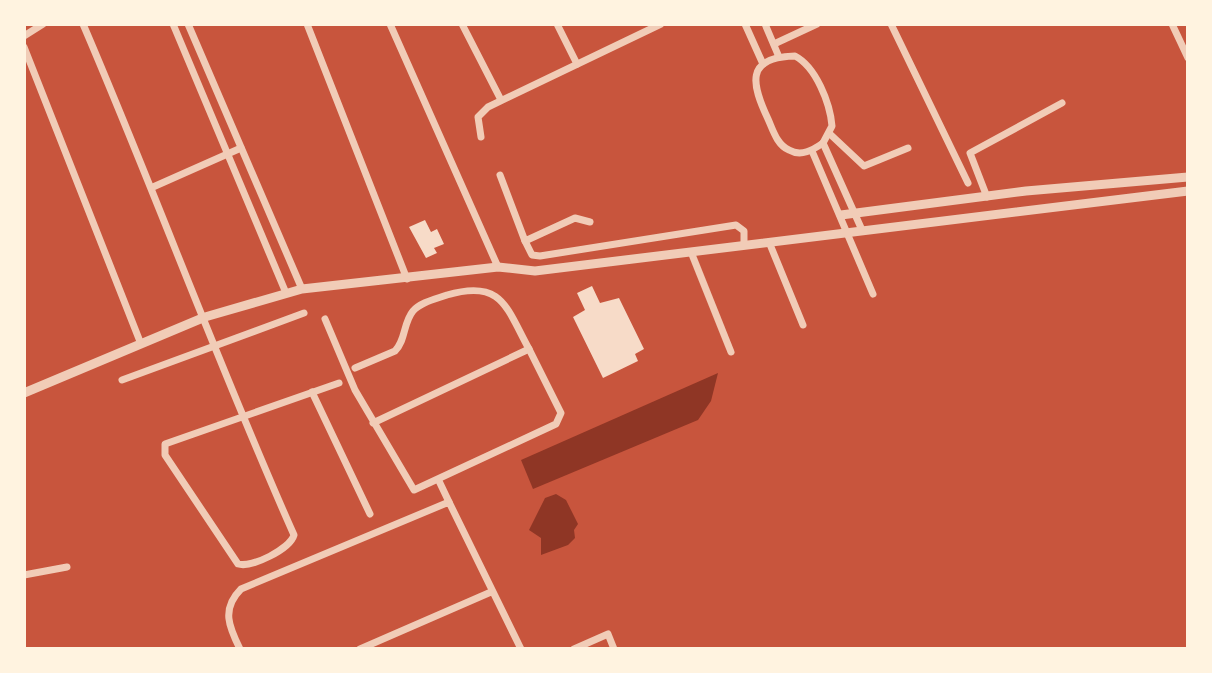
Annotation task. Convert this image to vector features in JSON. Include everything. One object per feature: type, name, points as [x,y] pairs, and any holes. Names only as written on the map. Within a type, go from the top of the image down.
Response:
[{"type":"street","points":[[24,36],[43,24]]},
{"type":"street","points":[[83,24],[153,187],[241,416],[294,535],[289,545],[245,566],[235,562],[163,449],[167,441],[241,416],[312,392],[339,383]]},
{"type":"street","points":[[173,24],[286,293]]},
{"type":"street","points":[[188,24],[302,289]]},
{"type":"street","points":[[307,24],[407,279]]},
{"type":"street","points":[[390,24],[498,267]]},
{"type":"street","points":[[462,24],[501,100]]},
{"type":"street","points":[[557,24],[577,64]]},
{"type":"street","points":[[481,137],[481,112],[648,27],[661,24]]},
{"type":"street","points":[[745,24],[763,64]]},
{"type":"street","points":[[765,24],[779,57]]},
{"type":"street","points":[[774,44],[817,24]]},
{"type":"street","points":[[891,24],[968,183]]},
{"type":"street","points":[[1172,24],[1188,58]]},
{"type":"street","points":[[24,47],[141,344]]},
{"type":"street","points":[[795,56],[812,71],[831,116],[831,135],[812,151],[789,151],[779,143],[754,90],[754,77],[763,64],[779,57],[795,56]]},
{"type":"street","points":[[987,197],[970,153],[1062,103]]},
{"type":"street","points":[[831,135],[864,166],[908,148]]},
{"type":"street","points":[[823,143],[862,230]]},
{"type":"street","points":[[153,187],[241,148]]},
{"type":"street","points":[[812,151],[873,294]]},
{"type":"street","points":[[500,175],[525,241],[535,256],[736,225],[744,231],[744,245]]},
{"type":"street","points":[[841,215],[1188,177]]},
{"type":"street","points":[[24,393],[205,317],[302,289],[498,267],[535,271],[1188,191]]},
{"type":"street","points":[[525,241],[575,218],[590,222]]},
{"type":"street","points":[[769,242],[803,325]]},
{"type":"street","points":[[691,252],[731,352]]},
{"type":"street","points":[[325,319],[373,423],[411,488],[417,491],[560,419],[561,413],[529,349],[499,299],[483,289],[430,301],[414,311],[395,351],[355,368]]},
{"type":"street","points":[[122,380],[304,313]]},
{"type":"street","points":[[373,423],[529,349]]},
{"type":"street","points":[[312,392],[370,514]]},
{"type":"street","points":[[439,481],[521,649]]},
{"type":"street","points":[[240,649],[227,613],[233,597],[241,589],[449,502]]},
{"type":"street","points":[[24,575],[67,567]]},
{"type":"street","points":[[360,649],[491,592]]},
{"type":"street","points":[[574,649],[608,634],[614,649]]},
{"type":"shaded area","points":[[718,373],[711,401],[698,420],[533,489],[521,460]]},
{"type":"shaded area","points":[[556,494],[566,500],[578,524],[574,530],[575,538],[568,545],[541,555],[541,538],[529,530],[545,498]]},
{"type":"building","points":[[425,220],[431,232],[437,229],[444,244],[434,248],[437,253],[426,258],[409,227]]},
{"type":"building","points":[[592,286],[600,303],[619,298],[644,349],[635,354],[638,361],[603,378],[573,317],[585,310],[577,293]]}]
